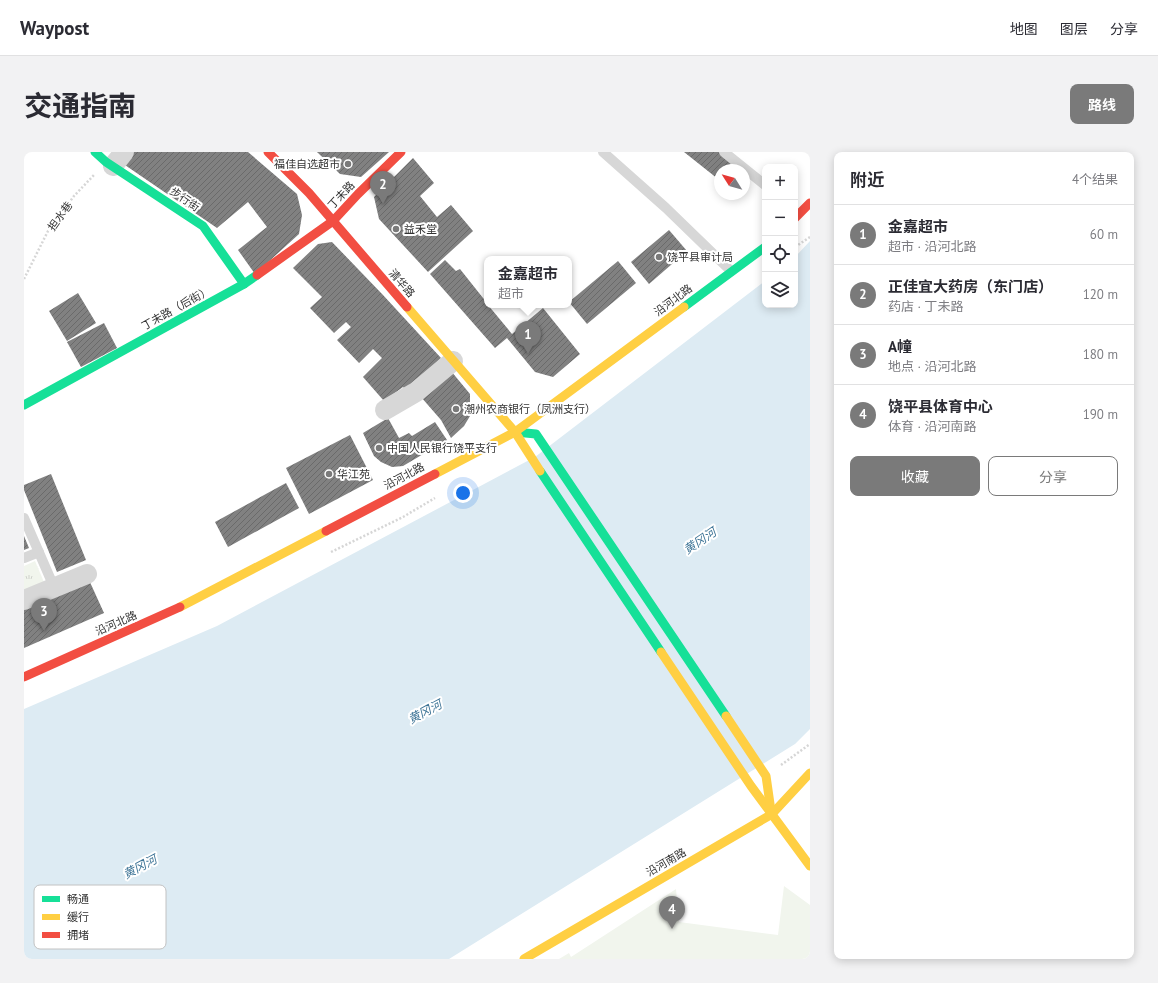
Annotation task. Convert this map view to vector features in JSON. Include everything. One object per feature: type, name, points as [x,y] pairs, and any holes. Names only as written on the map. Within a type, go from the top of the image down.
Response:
[{"type":"main road","name":"步行街","points":[[95,152],[115,160],[203,226],[244,284]]},
{"type":"main road","name":"清华路","points":[[268,152],[309,193],[515,432],[746,780],[810,866]]},
{"type":"main road","name":"丁未路","points":[[333,221],[401,152]]},
{"type":"main road","points":[[798,212],[810,203]]},
{"type":"main road","name":"丁未路（后街）","points":[[24,405],[244,284],[333,221]]},
{"type":"main road","name":"沿河北路","points":[[24,677],[182,606],[515,432],[762,249]]},
{"type":"main road","points":[[515,432],[536,434],[766,776],[772,814]]},
{"type":"main road","name":"沿河南路","points":[[524,959],[772,814],[810,773]]},
{"type":"street","points":[[385,410],[416,392],[454,361]]},
{"type":"street","points":[[24,600],[87,574]]},
{"type":"lane","points":[[603,152],[666,208],[731,272]]},
{"type":"lane","points":[[724,152],[762,182]]},
{"type":"lane","points":[[24,518],[54,587]]},
{"type":"lane","points":[[24,558],[39,552]]},
{"type":"path","name":"担水巷","points":[[24,279],[48,231],[74,196],[115,160]]},
{"type":"path","points":[[798,245],[810,236]]},
{"type":"path","points":[[766,776],[810,744]]},
{"type":"green space","points":[[35,561],[44,582],[24,591],[24,566]]},
{"type":"green space","points":[[784,886],[810,905],[810,959],[559,959],[569,953],[571,957],[676,889],[679,922],[778,935]]},
{"type":"water","name":"黄冈河","points":[[810,241],[810,729],[795,744],[449,959],[24,959],[24,709],[217,626],[535,457],[762,283],[762,308],[798,308],[798,254]]},
{"type":"building","points":[[131,152],[248,152],[297,194],[302,215],[299,234],[255,274],[238,250],[267,227],[248,202],[217,228],[122,163]]},
{"type":"building","points":[[317,152],[389,152],[361,177],[340,174]]},
{"type":"building","points":[[684,152],[721,152],[733,161],[731,164],[714,164],[714,176]]},
{"type":"building","points":[[413,158],[434,183],[420,196],[437,217],[451,205],[473,231],[428,272],[379,219],[374,197]]},
{"type":"building","points":[[669,230],[687,251],[649,284],[631,262]]},
{"type":"building","points":[[332,242],[441,358],[407,391],[403,387],[384,401],[363,377],[382,358],[373,349],[359,363],[337,340],[351,327],[346,322],[334,333],[310,308],[322,297],[293,268],[318,244]]},
{"type":"building","points":[[445,260],[456,271],[460,269],[484,299],[484,308],[490,308],[512,334],[543,308],[580,354],[553,377],[535,372],[507,338],[495,348],[430,274]]},
{"type":"building","points":[[618,261],[636,283],[587,324],[572,306],[572,299]]},
{"type":"building","points":[[78,293],[96,323],[67,341],[49,311]]},
{"type":"building","points":[[104,323],[117,348],[81,367],[67,342]]},
{"type":"building","points":[[451,371],[470,394],[470,416],[464,426],[451,438],[441,420],[421,397]]},
{"type":"building","points":[[388,418],[399,438],[409,433],[412,436],[435,422],[447,440],[403,466],[392,467],[381,462],[374,456],[363,433]]},
{"type":"building","name":"华江苑","points":[[350,435],[373,480],[309,514],[286,468]]},
{"type":"building","points":[[51,474],[86,560],[57,572],[24,490],[24,485]]},
{"type":"building","points":[[286,483],[299,508],[228,547],[215,522]]},
{"type":"building","points":[[24,536],[29,548],[24,550]]},
{"type":"building","points":[[89,580],[104,613],[24,648],[24,608]]},
{"type":"traffic: fast","points":[[95,152],[106,162],[203,226],[244,284]]},
{"type":"traffic: fast","points":[[684,307],[762,249]]},
{"type":"traffic: fast","points":[[24,405],[244,284],[257,275]]},
{"type":"traffic: fast","points":[[515,432],[536,434],[726,716]]},
{"type":"traffic: fast","points":[[540,471],[661,652]]},
{"type":"traffic: slow","points":[[407,307],[515,432],[540,471]]},
{"type":"traffic: slow","points":[[435,474],[515,432],[684,307]]},
{"type":"traffic: slow","points":[[180,607],[326,531]]},
{"type":"traffic: slow","points":[[661,652],[751,786],[810,866]]},
{"type":"traffic: slow","points":[[726,716],[766,776],[771,811]]},
{"type":"traffic: slow","points":[[524,959],[772,814],[810,773]]},
{"type":"traffic: jam","points":[[268,152],[309,193],[407,307]]},
{"type":"traffic: jam","points":[[257,275],[333,221],[401,152]]},
{"type":"traffic: jam","points":[[798,215],[810,203]]},
{"type":"traffic: jam","points":[[326,531],[435,474]]},
{"type":"traffic: jam","points":[[24,677],[180,607]]},
{"type":"place","name":"福佳自选超市","points":[[348,164]]},
{"type":"place","name":"正佳宜大药房（东门店）","points":[[383,204]]},
{"type":"place","name":"益禾堂","points":[[396,229]]},
{"type":"place","name":"饶平县审计局","points":[[659,257]]},
{"type":"place","name":"金嘉超市","points":[[528,354]]},
{"type":"place","name":"潮州农商银行（凤洲支行）","points":[[456,409]]},
{"type":"place","name":"中国人民银行饶平支行","points":[[379,448]]},
{"type":"place","name":"华江苑","points":[[329,474]]},
{"type":"place","name":"A幢","points":[[44,631]]},
{"type":"place","name":"饶平县体育中心","points":[[672,929]]}]
